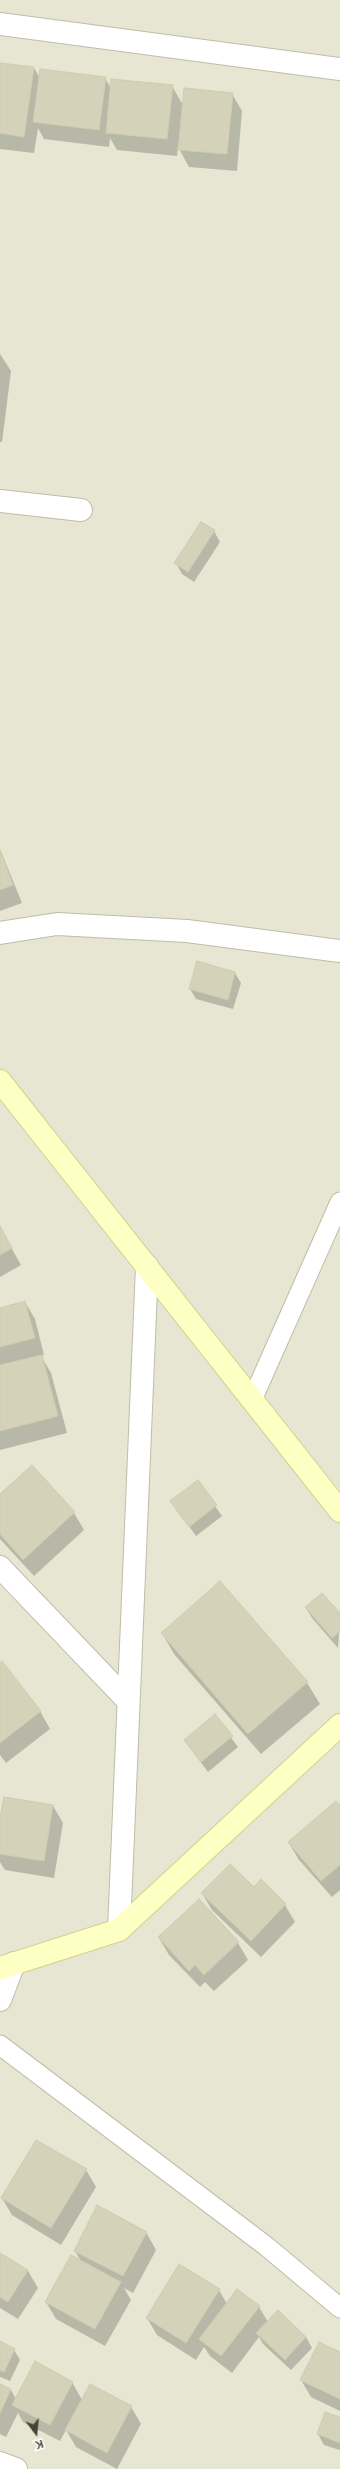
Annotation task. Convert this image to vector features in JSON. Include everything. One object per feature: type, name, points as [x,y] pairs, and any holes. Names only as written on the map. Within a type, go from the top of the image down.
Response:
[{"type":"street","points":[[0,24],[340,69]]},
{"type":"street","points":[[0,501],[81,510]]},
{"type":"street","points":[[0,933],[65,924],[187,931],[340,951]]},
{"type":"street","points":[[0,1081],[340,1511]]},
{"type":"street","points":[[118,1930],[147,1266]]},
{"type":"street","points":[[0,1567],[128,1700]]},
{"type":"street","points":[[0,2000],[7,1966],[118,1930],[340,1725]]},
{"type":"street","points":[[0,2463],[16,2469]]},
{"type":"lane","points":[[252,1400],[340,1202]]},
{"type":"lane","points":[[0,2045],[266,2246],[340,2308]]},
{"type":"shaded area","points":[[0,0],[340,0],[340,2469],[0,2469]]},
{"type":"building","points":[[0,63],[34,67],[24,137],[0,133]]},
{"type":"building","points":[[40,69],[106,77],[99,130],[33,122]]},
{"type":"building","points":[[111,79],[173,85],[167,139],[106,133]]},
{"type":"building","points":[[184,88],[233,93],[227,154],[178,150]]},
{"type":"building","points":[[201,522],[215,530],[188,572],[174,563]]},
{"type":"building","points":[[0,850],[13,885],[0,890]]},
{"type":"building","points":[[197,961],[235,972],[228,1000],[189,989]]},
{"type":"building","points":[[0,1226],[12,1248],[0,1255]]},
{"type":"building","points":[[25,1301],[35,1338],[0,1347],[0,1308]]},
{"type":"building","points":[[42,1355],[58,1416],[0,1431],[0,1365]]},
{"type":"building","points":[[32,1465],[75,1512],[23,1560],[0,1534],[0,1494]]},
{"type":"building","points":[[198,1480],[217,1505],[189,1527],[170,1501]]},
{"type":"building","points":[[220,1581],[308,1682],[248,1734],[161,1633]]},
{"type":"building","points":[[322,1593],[340,1613],[340,1631],[332,1638],[305,1607]]},
{"type":"building","points":[[2,1661],[41,1711],[0,1743],[0,1663]]},
{"type":"building","points":[[215,1714],[233,1736],[201,1762],[184,1740]]},
{"type":"building","points":[[4,1797],[53,1805],[44,1861],[0,1854],[0,1817]]},
{"type":"building","points":[[336,1801],[340,1805],[340,1865],[321,1881],[288,1842]]},
{"type":"building","points":[[230,1864],[254,1887],[261,1879],[286,1904],[251,1941],[201,1893]]},
{"type":"building","points":[[199,1899],[239,1942],[204,1975],[195,1965],[189,1971],[158,1937]]},
{"type":"building","points":[[36,2140],[87,2169],[51,2228],[1,2198]]},
{"type":"building","points":[[97,2205],[147,2232],[123,2276],[74,2251]]},
{"type":"building","points":[[0,2253],[28,2270],[8,2302],[0,2297]]},
{"type":"building","points":[[71,2255],[121,2282],[95,2329],[45,2302]]},
{"type":"building","points":[[179,2264],[220,2289],[186,2343],[146,2318]]},
{"type":"building","points":[[237,2289],[260,2306],[221,2356],[199,2339]]},
{"type":"building","points":[[278,2310],[306,2337],[285,2360],[256,2333]]},
{"type":"building","points":[[0,2341],[15,2349],[4,2372],[0,2370]]},
{"type":"building","points":[[319,2342],[340,2352],[340,2399],[300,2380]]},
{"type":"building","points":[[35,2361],[73,2382],[50,2425],[12,2405]]},
{"type":"building","points":[[0,2384],[11,2389],[0,2413]]},
{"type":"building","points":[[90,2384],[132,2406],[107,2453],[65,2430]]},
{"type":"building","points":[[325,2412],[340,2417],[340,2443],[317,2434]]}]
